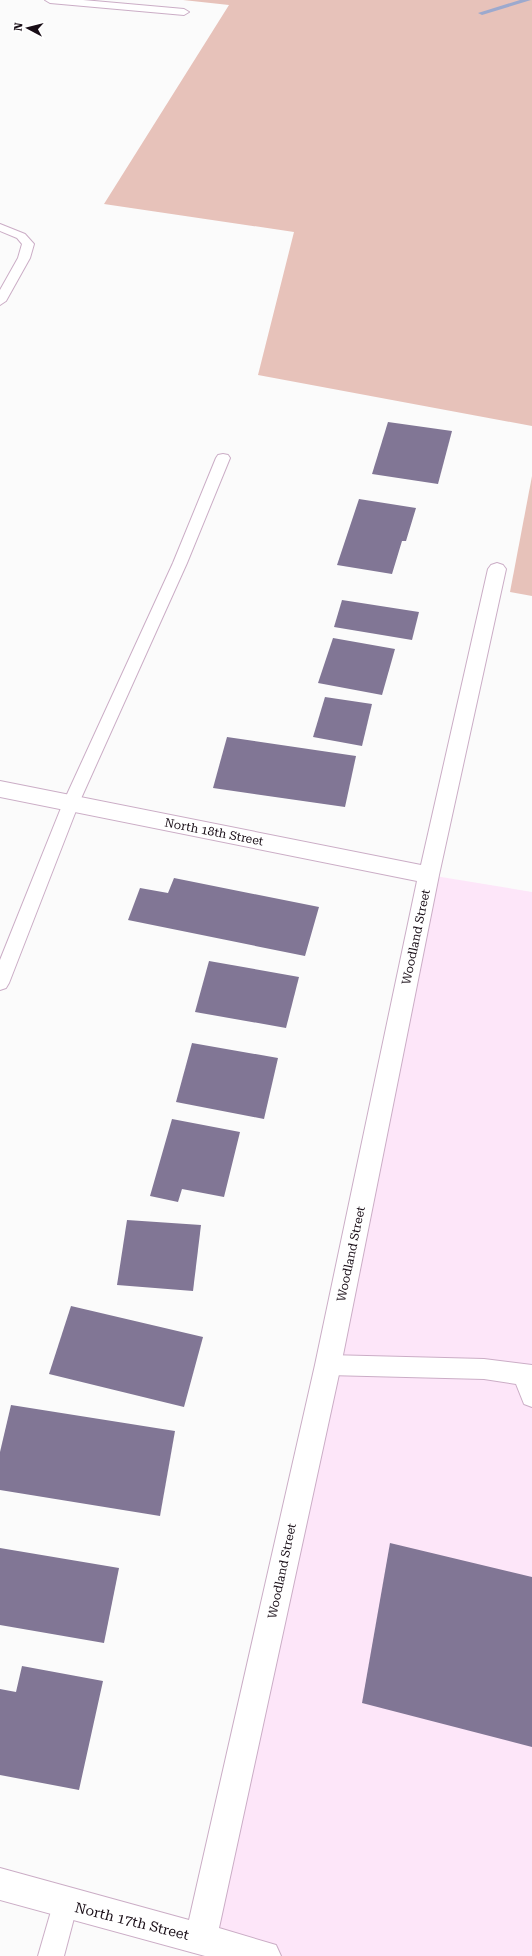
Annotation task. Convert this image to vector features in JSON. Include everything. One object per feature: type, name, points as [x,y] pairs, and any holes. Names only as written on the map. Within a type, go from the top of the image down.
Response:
[{"type":"street","name":"Woodland Street","points":[[201,1938],[328,1365],[429,876],[497,569]]},
{"type":"street","name":"North 18th Street","points":[[0,789],[429,876]]},
{"type":"street","name":"North 17th Street","points":[[0,1884],[65,1903],[265,1956]]},
{"type":"lane","points":[[50,0],[184,12]]},
{"type":"lane","points":[[0,227],[21,236],[28,244],[24,258],[0,301]]},
{"type":"lane","points":[[0,983],[71,803],[180,563],[223,458]]},
{"type":"lane","points":[[328,1365],[484,1369],[527,1376],[532,1396]]},
{"type":"lane","points":[[51,1956],[65,1903]]},
{"type":"shaded area","points":[[183,0],[532,0],[532,426],[258,375],[294,232],[104,204],[229,5]]},
{"type":"shaded area","points":[[532,476],[532,596],[510,592]]},
{"type":"shaded area","points":[[429,875],[532,892],[532,1956],[265,1956],[201,1938]]},
{"type":"building","points":[[388,422],[452,431],[438,484],[372,474]]},
{"type":"building","points":[[359,499],[416,508],[406,541],[402,541],[392,574],[337,565]]},
{"type":"building","points":[[342,600],[419,612],[412,640],[334,627]]},
{"type":"building","points":[[333,638],[395,649],[382,695],[318,683]]},
{"type":"building","points":[[325,697],[372,704],[362,746],[313,737]]},
{"type":"building","points":[[227,737],[356,756],[345,807],[213,788]]},
{"type":"building","points":[[174,878],[319,907],[305,956],[128,920],[140,888],[168,893]]},
{"type":"building","points":[[209,961],[299,977],[286,1028],[195,1012]]},
{"type":"building","points":[[192,1043],[278,1058],[264,1119],[176,1102]]},
{"type":"building","points":[[172,1119],[240,1132],[224,1197],[182,1189],[178,1202],[150,1196]]},
{"type":"building","points":[[127,1220],[201,1225],[193,1291],[117,1285]]},
{"type":"building","points":[[71,1306],[203,1337],[184,1407],[49,1374]]},
{"type":"building","points":[[11,1405],[175,1431],[160,1516],[0,1490],[0,1452]]},
{"type":"building","points":[[390,1543],[532,1577],[532,1747],[362,1703]]},
{"type":"building","points":[[0,1548],[119,1568],[104,1643],[0,1625]]},
{"type":"building","points":[[22,1666],[103,1681],[79,1790],[0,1775],[0,1689],[16,1692]]},
{"type":"waterway","points":[[482,13],[528,0]]}]
